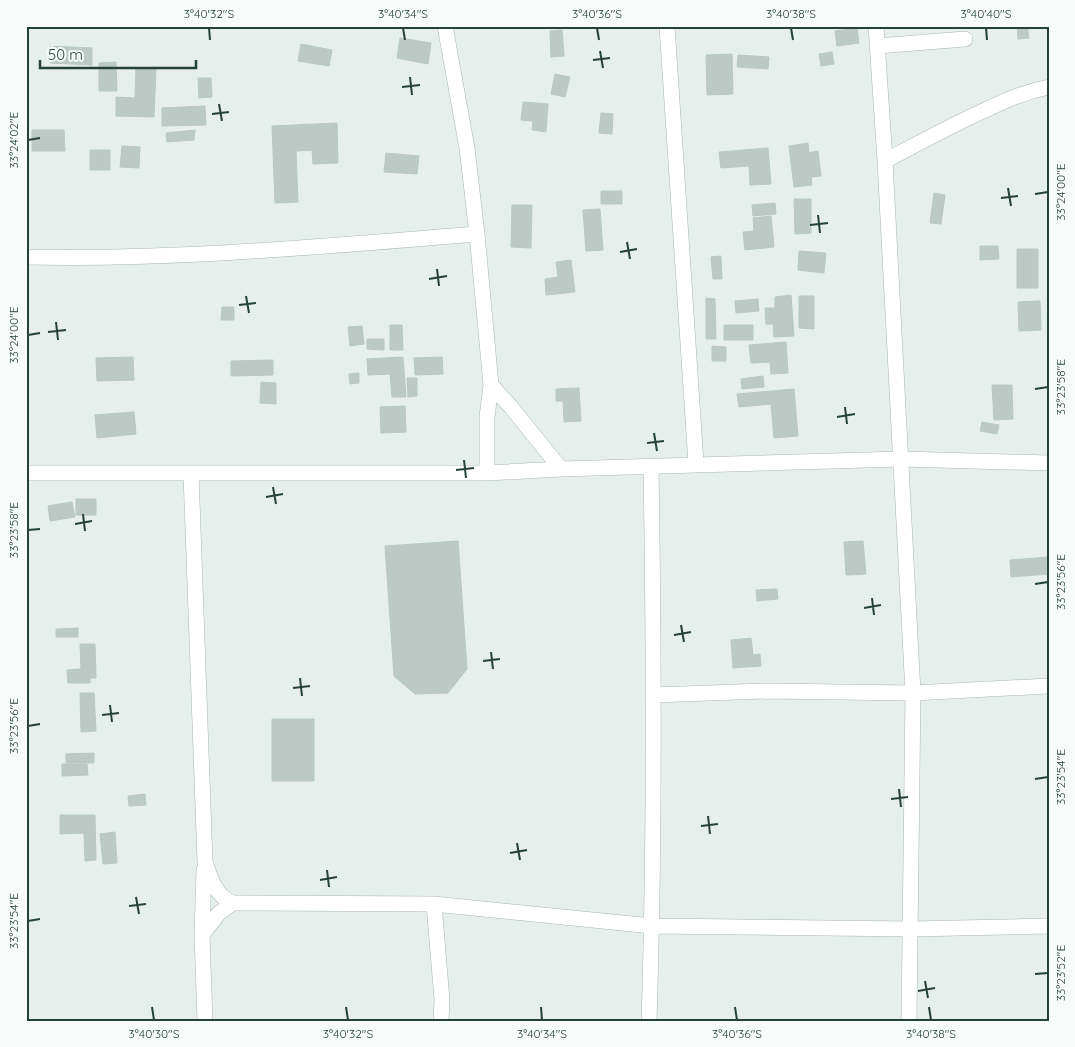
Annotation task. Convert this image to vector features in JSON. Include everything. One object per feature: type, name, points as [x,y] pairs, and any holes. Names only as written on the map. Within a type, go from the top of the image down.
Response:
[{"type":"street","points":[[445,26],[467,148],[477,234],[491,385],[487,417],[488,473]]},
{"type":"street","points":[[667,26],[696,464]]},
{"type":"street","points":[[876,26],[885,161],[913,693],[909,1021]]},
{"type":"street","points":[[877,46],[965,39]]},
{"type":"street","points":[[885,161],[945,128],[1023,93],[1049,87]]},
{"type":"street","points":[[26,257],[91,258],[250,252],[477,234]]},
{"type":"street","points":[[491,385],[561,469]]},
{"type":"street","points":[[26,473],[488,473],[696,464],[901,459],[1049,463]]},
{"type":"street","points":[[650,1021],[654,695],[651,467]]},
{"type":"street","points":[[191,473],[205,862],[202,935],[205,1021]]},
{"type":"street","points":[[654,695],[767,691],[913,693],[1049,686]]},
{"type":"street","points":[[205,862],[215,888],[226,900],[233,903],[434,904],[652,926],[911,929],[1049,926]]},
{"type":"street","points":[[202,935],[220,913],[233,903]]},
{"type":"street","points":[[434,904],[442,1000],[441,1021]]},
{"type":"building","points":[[1017,26],[1027,26],[1029,38],[1018,39]]},
{"type":"building","points":[[857,28],[859,43],[837,46],[835,31]]},
{"type":"building","points":[[562,30],[564,56],[551,57],[550,31]]},
{"type":"building","points":[[400,38],[431,43],[428,64],[397,58]]},
{"type":"building","points":[[301,44],[332,50],[329,66],[298,61]]},
{"type":"building","points":[[50,46],[92,48],[92,65],[50,63]]},
{"type":"building","points":[[832,52],[834,64],[821,66],[819,54]]},
{"type":"building","points":[[732,54],[733,94],[707,95],[706,55]]},
{"type":"building","points":[[738,55],[769,57],[768,69],[737,67]]},
{"type":"building","points":[[116,62],[117,91],[99,91],[99,63]]},
{"type":"building","points":[[136,68],[156,68],[154,117],[116,116],[116,97],[135,98]]},
{"type":"building","points":[[555,74],[570,77],[565,97],[551,94]]},
{"type":"building","points":[[198,78],[211,78],[212,97],[199,98]]},
{"type":"building","points":[[523,102],[548,104],[546,132],[532,130],[533,121],[521,120]]},
{"type":"building","points":[[205,106],[206,125],[162,126],[162,108]]},
{"type":"building","points":[[601,113],[613,114],[612,134],[599,133]]},
{"type":"building","points":[[337,123],[338,163],[313,164],[312,150],[296,151],[298,202],[275,203],[272,126]]},
{"type":"building","points":[[32,130],[64,130],[65,151],[32,151]]},
{"type":"building","points":[[195,130],[194,140],[167,142],[166,133]]},
{"type":"building","points":[[808,143],[809,153],[818,151],[821,176],[811,177],[812,185],[794,187],[789,146]]},
{"type":"building","points":[[122,146],[140,147],[139,168],[120,167]]},
{"type":"building","points":[[768,148],[771,184],[750,185],[749,166],[721,168],[719,152]]},
{"type":"building","points":[[90,150],[110,150],[110,170],[90,170]]},
{"type":"building","points":[[386,153],[419,156],[417,174],[384,172]]},
{"type":"building","points":[[601,191],[622,191],[622,204],[601,204]]},
{"type":"building","points":[[934,193],[945,195],[941,224],[930,223]]},
{"type":"building","points":[[794,199],[811,199],[811,233],[795,234]]},
{"type":"building","points":[[775,203],[776,214],[753,216],[752,205]]},
{"type":"building","points":[[512,205],[532,205],[531,248],[511,247]]},
{"type":"building","points":[[600,209],[603,250],[586,251],[583,210]]},
{"type":"building","points":[[771,216],[774,247],[745,250],[743,232],[754,231],[753,218]]},
{"type":"building","points":[[980,246],[998,246],[999,259],[980,260]]},
{"type":"building","points":[[1017,249],[1038,249],[1038,288],[1017,288]]},
{"type":"building","points":[[799,251],[826,253],[824,273],[798,270]]},
{"type":"building","points":[[721,256],[722,279],[713,279],[711,257]]},
{"type":"building","points":[[571,260],[575,292],[546,295],[545,279],[558,277],[556,262]]},
{"type":"building","points":[[791,295],[794,336],[774,337],[773,324],[766,324],[765,308],[775,308],[775,297]]},
{"type":"building","points":[[799,296],[814,296],[814,329],[799,328]]},
{"type":"building","points":[[706,298],[715,299],[716,339],[706,339]]},
{"type":"building","points":[[758,299],[759,311],[736,313],[735,301]]},
{"type":"building","points":[[1040,301],[1041,330],[1019,331],[1018,302]]},
{"type":"building","points":[[222,307],[234,307],[234,320],[221,320]]},
{"type":"building","points":[[390,325],[402,325],[403,350],[390,350]]},
{"type":"building","points":[[724,325],[753,325],[753,340],[724,340]]},
{"type":"building","points":[[362,326],[364,344],[350,346],[348,327]]},
{"type":"building","points":[[367,339],[384,339],[384,350],[367,349]]},
{"type":"building","points":[[786,342],[788,373],[771,374],[770,362],[751,363],[749,345]]},
{"type":"building","points":[[712,346],[726,347],[726,361],[712,361]]},
{"type":"building","points":[[133,357],[134,380],[97,381],[96,358]]},
{"type":"building","points":[[403,357],[406,397],[392,397],[390,374],[368,375],[367,359]]},
{"type":"building","points":[[442,357],[443,374],[415,375],[414,358]]},
{"type":"building","points":[[273,360],[273,375],[231,376],[231,361]]},
{"type":"building","points":[[359,373],[359,383],[350,384],[349,374]]},
{"type":"building","points":[[763,376],[764,387],[742,389],[741,379]]},
{"type":"building","points":[[407,378],[417,378],[417,396],[408,397]]},
{"type":"building","points":[[261,382],[276,383],[276,404],[260,403]]},
{"type":"building","points":[[992,385],[1012,385],[1013,419],[994,420]]},
{"type":"building","points":[[579,388],[581,421],[564,422],[563,401],[556,401],[556,389]]},
{"type":"building","points":[[794,389],[798,436],[774,438],[771,404],[739,407],[737,394]]},
{"type":"building","points":[[405,406],[406,432],[381,433],[380,407]]},
{"type":"building","points":[[134,412],[136,434],[97,438],[95,415]]},
{"type":"building","points":[[982,422],[999,425],[997,434],[980,431]]},
{"type":"building","points":[[76,499],[96,499],[96,515],[76,515]]},
{"type":"building","points":[[72,502],[75,517],[50,521],[48,506]]},
{"type":"building","points":[[458,541],[467,669],[448,693],[415,694],[394,676],[385,546]]},
{"type":"building","points":[[863,541],[866,574],[846,575],[844,542]]},
{"type":"building","points":[[1049,557],[1049,574],[1011,577],[1010,560]]},
{"type":"building","points":[[777,589],[778,599],[757,601],[756,590]]},
{"type":"building","points":[[78,628],[78,637],[56,637],[56,629]]},
{"type":"building","points":[[751,638],[753,655],[760,654],[761,666],[733,668],[731,640]]},
{"type":"building","points":[[80,644],[95,644],[96,678],[90,678],[90,683],[68,683],[67,670],[81,669]]},
{"type":"building","points":[[80,693],[94,693],[96,731],[81,732]]},
{"type":"building","points":[[272,719],[314,719],[314,781],[272,781]]},
{"type":"building","points":[[94,753],[94,763],[66,763],[66,754]]},
{"type":"building","points":[[62,764],[87,764],[88,775],[62,776]]},
{"type":"building","points":[[145,794],[146,805],[129,806],[128,796]]},
{"type":"building","points":[[60,815],[95,815],[96,860],[85,861],[84,833],[60,834]]},
{"type":"building","points":[[115,832],[117,863],[103,864],[100,834]]}]
